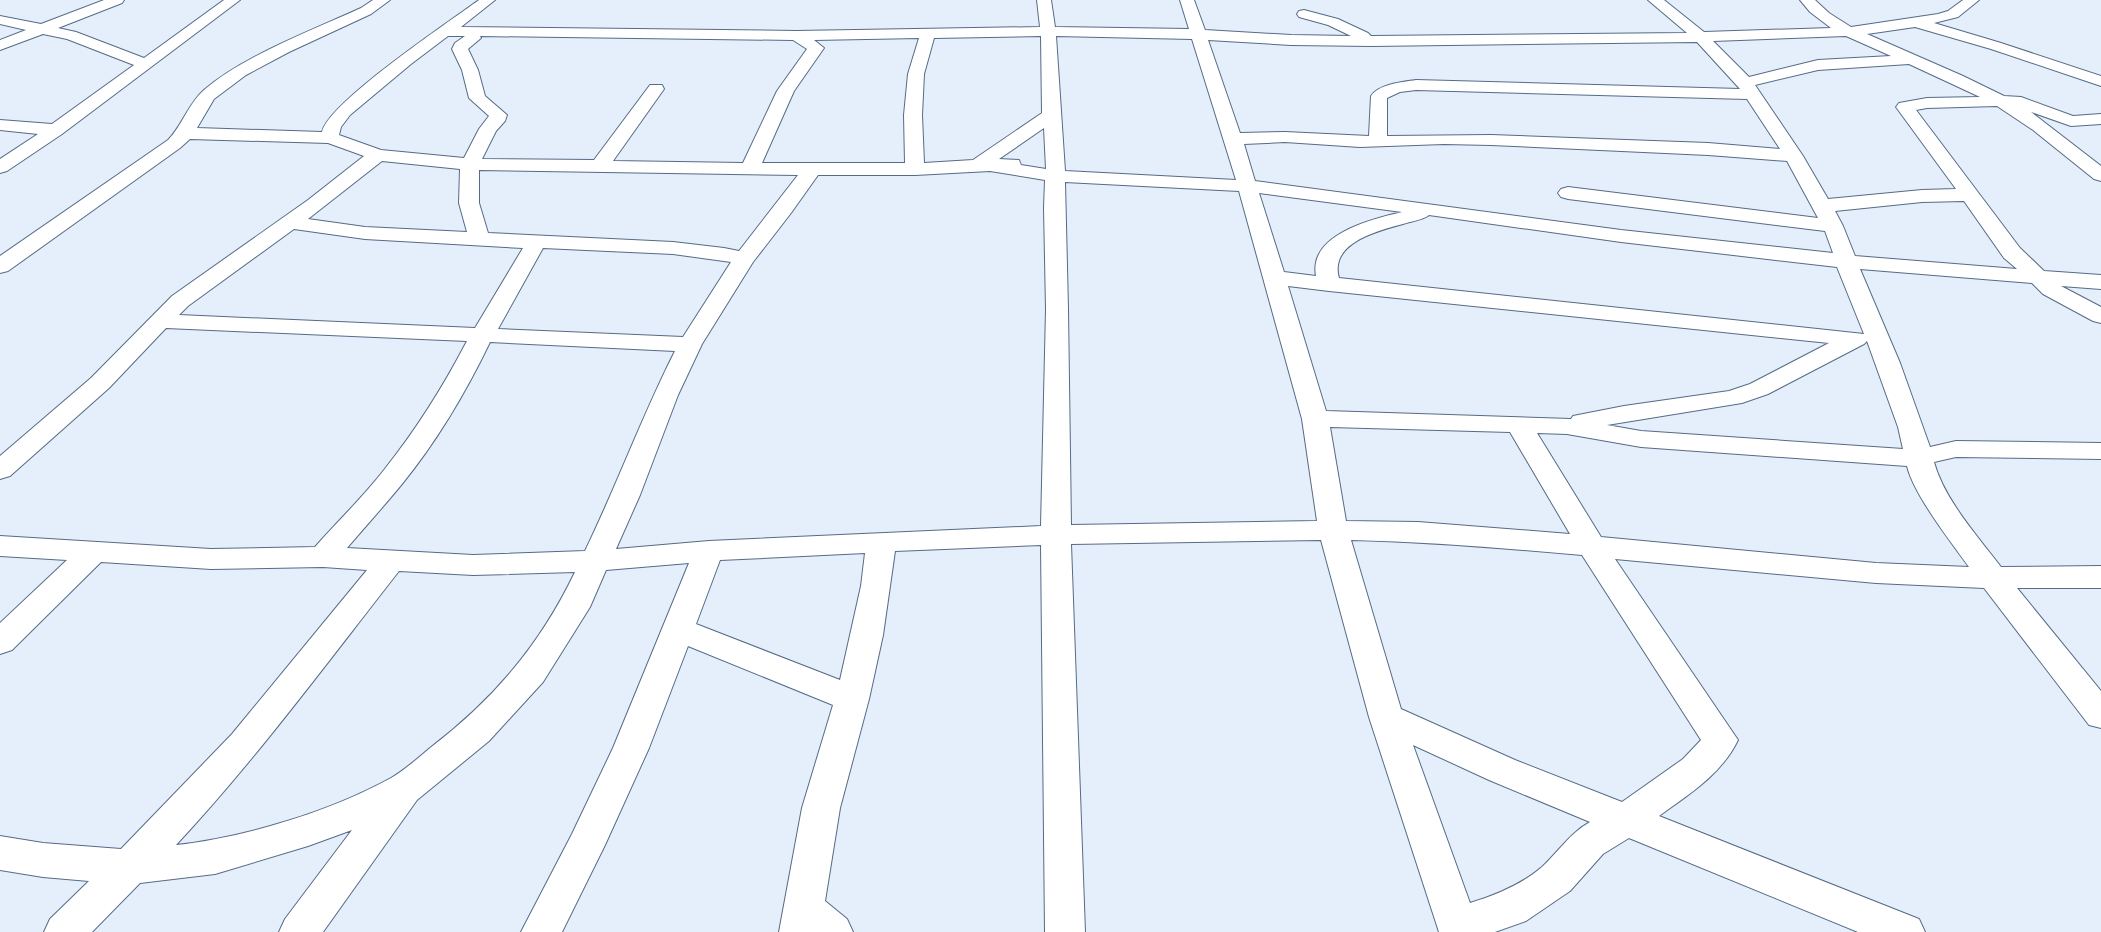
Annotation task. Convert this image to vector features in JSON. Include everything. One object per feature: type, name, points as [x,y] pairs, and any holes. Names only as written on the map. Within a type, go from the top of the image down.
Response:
[{"type":"street","points":[[0,45],[117,0]]},
{"type":"street","points":[[0,167],[56,130],[233,0]]},
{"type":"street","points":[[0,266],[154,160],[185,133],[208,95],[240,72],[366,11],[383,0]]},
{"type":"street","points":[[479,240],[476,222],[469,203],[470,164],[488,129],[496,121],[498,115],[477,98],[470,70],[460,48],[473,38],[474,27],[488,0]]},
{"type":"street","points":[[1044,0],[1048,31],[1051,115],[1056,167],[1054,208],[1057,309],[1056,535],[1065,932]]},
{"type":"street","points":[[1187,0],[1197,35],[1230,129],[1316,419],[1333,530],[1386,717],[1459,929],[1512,908],[1537,893],[1556,879],[1589,842],[1626,820],[1696,769],[1716,748],[1720,740],[1592,546],[1519,424]]},
{"type":"street","points":[[1291,40],[1309,32],[1304,14],[1295,0]]},
{"type":"street","points":[[1655,0],[1700,37],[1748,89],[1794,156],[1828,216],[1847,262],[1867,339],[1911,427],[1917,444],[1918,458],[1923,474],[1949,518],[2021,616],[2101,715]]},
{"type":"street","points":[[1807,0],[1833,24],[1846,32],[1962,81],[2001,101],[2035,124],[2101,175]]},
{"type":"street","points":[[330,138],[332,127],[344,112],[405,61],[446,32],[474,27],[796,36],[1048,31],[1175,32],[1291,40],[1371,41],[1700,37],[1846,32],[1916,23],[1953,14],[1972,0]]},
{"type":"street","points":[[1936,6],[1953,14]]},
{"type":"street","points":[[1304,14],[1346,27],[1358,32],[1371,41]]},
{"type":"street","points":[[0,20],[71,35],[144,64]]},
{"type":"street","points":[[1916,23],[1996,46],[2101,81]]},
{"type":"street","points":[[915,169],[913,115],[916,82],[928,34]]},
{"type":"street","points":[[759,169],[779,99],[796,72],[816,48],[796,36]]},
{"type":"street","points":[[1378,141],[1379,96],[1384,92],[1408,87],[1455,84],[1748,89],[1818,65],[1911,60]]},
{"type":"street","points":[[599,167],[656,89]]},
{"type":"street","points":[[2101,119],[2071,121],[2020,102],[1935,103],[1905,107],[2012,253],[2051,289],[2101,316]]},
{"type":"street","points":[[985,166],[1051,115]]},
{"type":"street","points":[[0,125],[56,130]]},
{"type":"street","points":[[1230,129],[1285,138],[1342,142],[1444,139],[1549,141],[1794,156]]},
{"type":"street","points":[[185,133],[330,138],[378,155],[470,164],[759,169],[1056,167],[1340,197],[1621,236],[1847,262],[2101,282]]},
{"type":"street","points":[[0,470],[100,384],[180,301],[348,179],[378,155]]},
{"type":"street","points":[[759,169],[797,189]]},
{"type":"street","points":[[0,853],[43,860],[129,867],[215,856],[259,845],[355,813],[406,788],[477,731],[531,673],[574,607],[626,495],[665,395],[690,344],[744,259],[784,209],[812,169]]},
{"type":"street","points":[[1568,193],[1828,216],[1922,196],[1970,195]]},
{"type":"street","points":[[1329,284],[1325,264],[1334,248],[1361,230],[1430,211]]},
{"type":"street","points":[[289,222],[365,233],[536,243],[672,248],[724,254],[744,259]]},
{"type":"street","points":[[322,557],[393,476],[421,438],[459,381],[482,335],[536,243]]},
{"type":"street","points":[[1976,272],[2012,253]]},
{"type":"street","points":[[1274,278],[1867,339]]},
{"type":"street","points":[[160,321],[690,344]]},
{"type":"street","points":[[1567,426],[1624,414],[1733,398],[1759,389],[1867,339]]},
{"type":"street","points":[[1316,419],[1567,426],[1641,439],[1918,458],[1956,449],[2101,452]]},
{"type":"street","points":[[1911,427],[1956,449]]},
{"type":"street","points":[[0,546],[211,559],[322,557],[473,565],[596,561],[709,551],[881,542],[1056,535],[1333,530],[1456,534],[1792,566],[1993,578],[2101,578]]},
{"type":"street","points":[[833,932],[801,920],[821,808],[852,699],[876,586],[881,542]]},
{"type":"street","points":[[541,932],[586,845],[631,748],[709,551]]},
{"type":"street","points":[[0,642],[94,552]]},
{"type":"street","points":[[64,932],[222,769],[292,686],[391,560]]},
{"type":"street","points":[[679,630],[852,699]]},
{"type":"street","points":[[1386,717],[1502,770],[1905,932]]},
{"type":"street","points":[[299,932],[406,788]]}]
